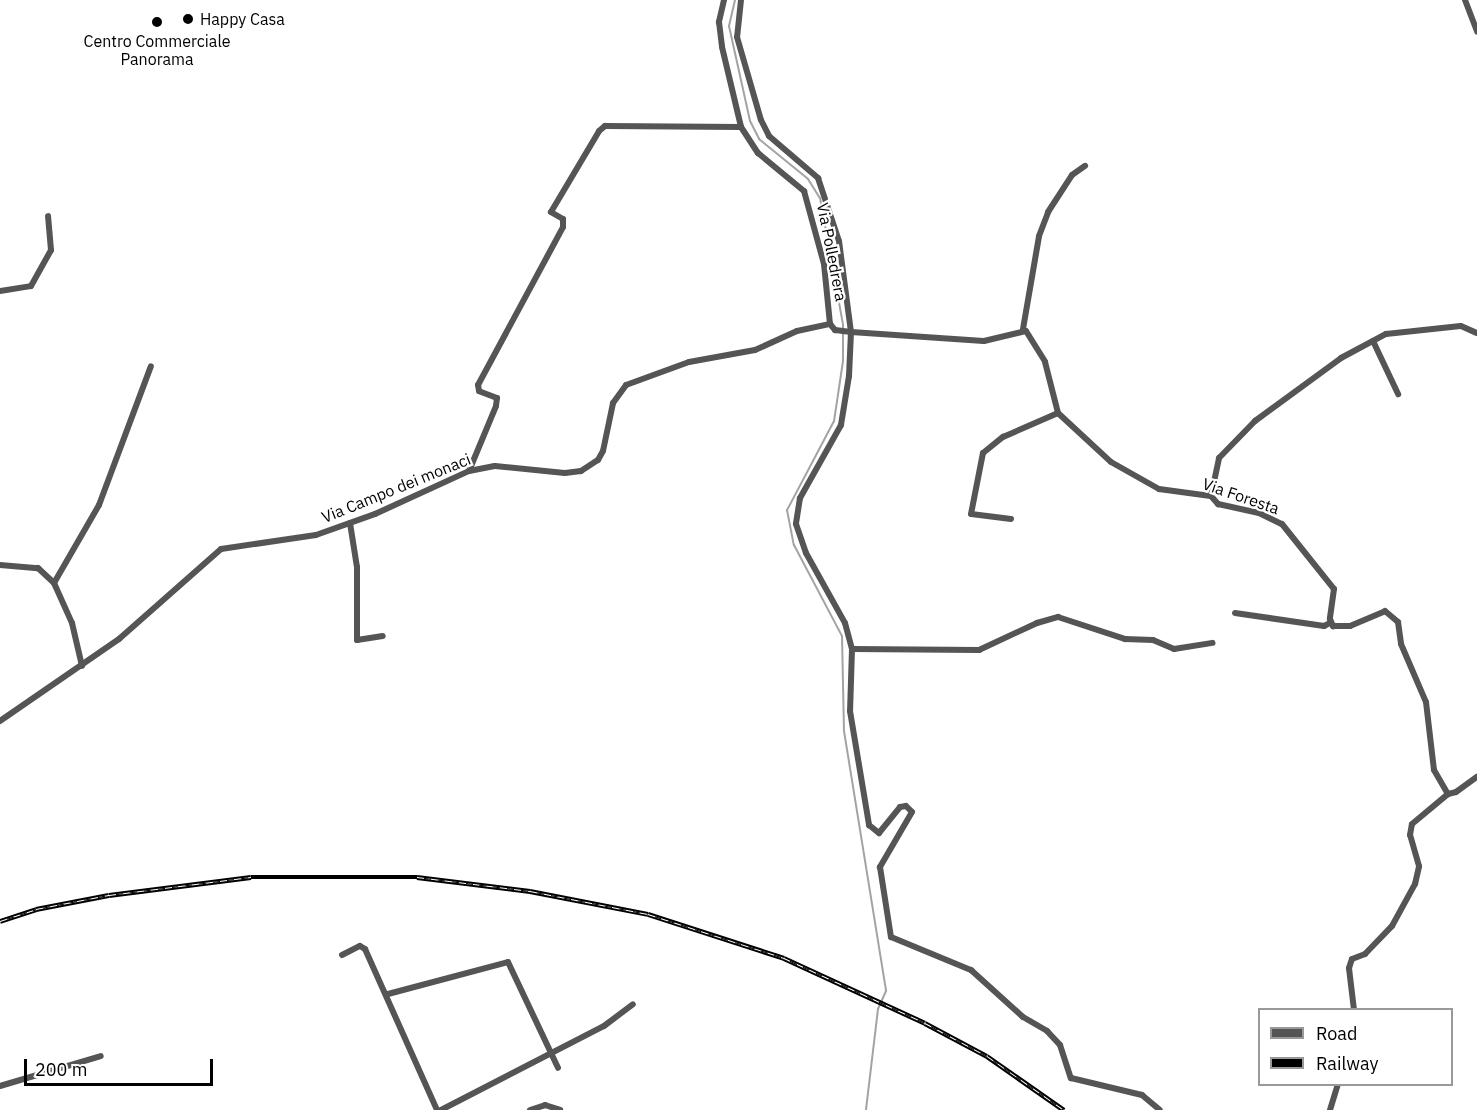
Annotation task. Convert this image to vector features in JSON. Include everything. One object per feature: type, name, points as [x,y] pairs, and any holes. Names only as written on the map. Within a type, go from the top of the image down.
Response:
[{"type":"street","name":"Via Polledrera","points":[[724,0],[719,22],[722,47],[741,127],[758,153],[804,191],[821,253],[830,324]]},
{"type":"street","points":[[741,0],[737,37],[760,120],[769,136],[818,177],[831,209],[850,332],[841,425],[800,498],[795,518],[801,541],[844,623],[852,649],[850,711],[869,825],[879,833],[900,807],[906,806],[912,812],[880,867],[891,937],[971,970],[1023,1017],[1047,1031],[1060,1045],[1071,1078],[1142,1095],[1160,1110]]},
{"type":"street","points":[[1465,0],[1477,32]]},
{"type":"street","points":[[469,471],[496,406],[497,398],[479,390],[478,385],[563,227],[563,219],[551,212],[599,131],[605,126],[741,127]]},
{"type":"street","points":[[1011,519],[971,514],[983,453],[1003,437],[1058,413],[1045,362],[1023,329],[1039,236],[1048,212],[1072,175],[1085,166]]},
{"type":"street","points":[[0,291],[31,286],[51,250],[48,216]]},
{"type":"street","points":[[830,324],[836,330],[850,332],[984,340],[1023,329]]},
{"type":"street","name":"Via Campo dei monaci","points":[[0,721],[119,639],[221,549],[316,535],[350,523],[469,471],[495,466],[566,473],[581,471],[598,460],[603,451],[613,403],[626,385],[688,362],[755,350],[797,331],[830,324]]},
{"type":"street","points":[[1211,496],[1219,458],[1255,421],[1341,358],[1386,334],[1449,327],[1468,328],[1477,333]]},
{"type":"street","points":[[1373,341],[1398,394]]},
{"type":"street","points":[[54,583],[99,505],[151,366]]},
{"type":"street","name":"Via Foresta","points":[[1058,413],[1112,462],[1160,489],[1211,496],[1218,504],[1259,513],[1282,524],[1334,589],[1330,623]]},
{"type":"street","points":[[350,523],[357,567],[357,640],[383,636]]},
{"type":"street","points":[[0,565],[38,568],[54,583],[72,623],[82,666]]},
{"type":"street","points":[[1235,613],[1324,626],[1330,623],[1335,627],[1350,626],[1385,611],[1398,621],[1401,644],[1426,702],[1434,770],[1448,794]]},
{"type":"street","points":[[852,649],[979,650],[1058,617],[1125,639],[1154,640],[1174,649],[1213,643]]},
{"type":"street","points":[[1354,1008],[1349,968],[1352,959],[1365,954],[1406,905],[1419,866],[1410,829],[1416,819],[1448,794],[1456,792],[1477,777]]},
{"type":"street","points":[[342,955],[360,946],[365,949],[388,994],[436,1110]]},
{"type":"street","points":[[388,994],[508,962],[558,1068]]},
{"type":"street","points":[[441,1110],[604,1026],[633,1004]]},
{"type":"street","points":[[0,1086],[101,1056]]},
{"type":"street","points":[[1330,1110],[1337,1086]]},
{"type":"street","points":[[530,1110],[545,1105],[560,1110]]},
{"type":"waterway","points":[[735,0],[729,26],[750,121],[759,139],[808,179],[820,198],[843,325],[843,361],[834,421],[787,510],[794,545],[842,636],[844,731],[886,991],[878,1009],[866,1110]]},
{"type":"railway","points":[[0,921],[36,909],[109,895],[251,877],[417,877],[530,891],[648,914],[784,958],[925,1023],[987,1056],[1064,1110]]},
{"type":"place","name":"Happy Casa","points":[[188,19]]},
{"type":"place","name":"Centro Commerciale Panorama","points":[[157,22]]}]
